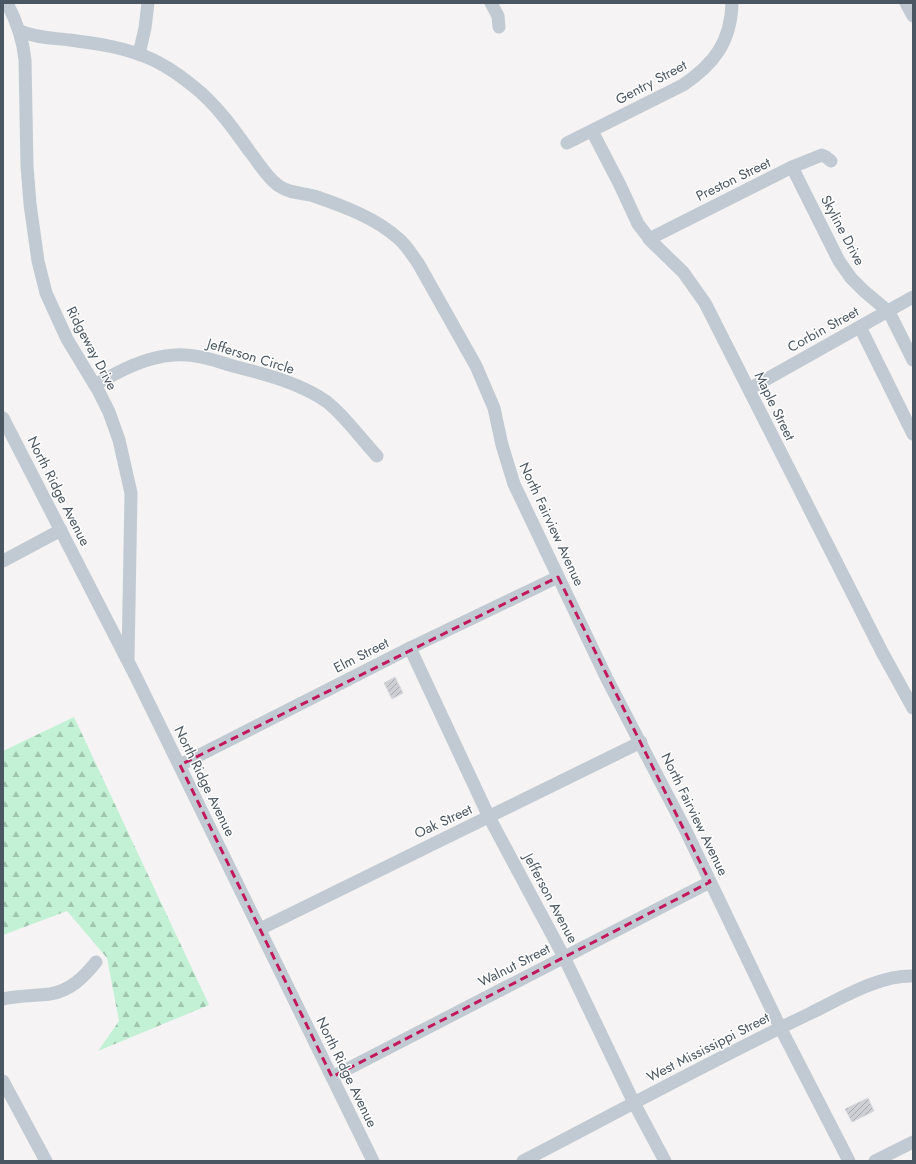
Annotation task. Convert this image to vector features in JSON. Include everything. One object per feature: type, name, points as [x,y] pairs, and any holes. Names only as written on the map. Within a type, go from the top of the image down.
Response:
[{"type":"street","name":"Ridgeway Drive","points":[[7,3],[20,31],[24,45],[27,166],[30,204],[38,261],[46,293],[67,339],[95,385],[109,412],[119,440],[131,493],[128,662]]},
{"type":"street","points":[[139,54],[145,28],[148,3]]},
{"type":"street","points":[[491,3],[498,16],[499,27]]},
{"type":"street","name":"Gentry Street","points":[[567,143],[683,85],[701,73],[721,48],[728,30],[732,12],[732,3]]},
{"type":"street","points":[[906,3],[913,16]]},
{"type":"street","name":"North Fairview Avenue","points":[[20,31],[32,36],[91,43],[139,54],[174,72],[210,101],[225,118],[268,176],[279,186],[286,190],[332,202],[352,210],[389,230],[407,248],[418,263],[476,366],[494,408],[510,476],[607,679],[641,742],[780,1027],[849,1161]]},
{"type":"street","name":"Maple Street","points":[[592,131],[638,224],[649,238],[683,272],[705,303],[882,652],[913,708]]},
{"type":"street","name":"Preston Street","points":[[649,238],[792,168],[822,155],[831,162]]},
{"type":"street","name":"Skyline Drive","points":[[792,168],[839,261],[864,291],[889,312],[913,360]]},
{"type":"street","name":"Corbin Street","points":[[749,389],[889,312],[913,297]]},
{"type":"street","points":[[860,327],[909,416],[913,434]]},
{"type":"street","name":"Jefferson Circle","points":[[95,385],[128,367],[166,356],[189,355],[216,361],[278,378],[316,396],[326,402],[337,412],[377,456]]},
{"type":"street","name":"North Ridge Avenue","points":[[3,418],[180,766],[373,1161]]},
{"type":"street","points":[[3,561],[61,530]]},
{"type":"street","name":"Elm Street","points":[[180,766],[410,648],[558,577]]},
{"type":"street","name":"Jefferson Avenue","points":[[410,648],[489,816],[564,957],[634,1103],[665,1161]]},
{"type":"street","name":"Oak Street","points":[[260,929],[641,742]]},
{"type":"street","name":"Walnut Street","points":[[332,1077],[710,882]]},
{"type":"street","points":[[3,999],[16,996],[51,994],[64,990],[77,982],[96,962]]},
{"type":"street","name":"West Mississippi Street","points":[[523,1161],[780,1027],[868,986],[892,978],[913,976]]},
{"type":"street","points":[[3,1080],[46,1161]]},
{"type":"street","points":[[875,1161],[913,1142]]},
{"type":"highlighted area","points":[[558,577],[710,882],[332,1077],[180,765]]},
{"type":"green space","points":[[74,717],[209,1005],[98,1051],[119,1021],[107,958],[67,911],[3,935],[3,751]]},
{"type":"building","points":[[395,677],[403,693],[392,699],[384,683]]},
{"type":"building","points":[[868,1098],[874,1111],[852,1122],[845,1109]]}]
